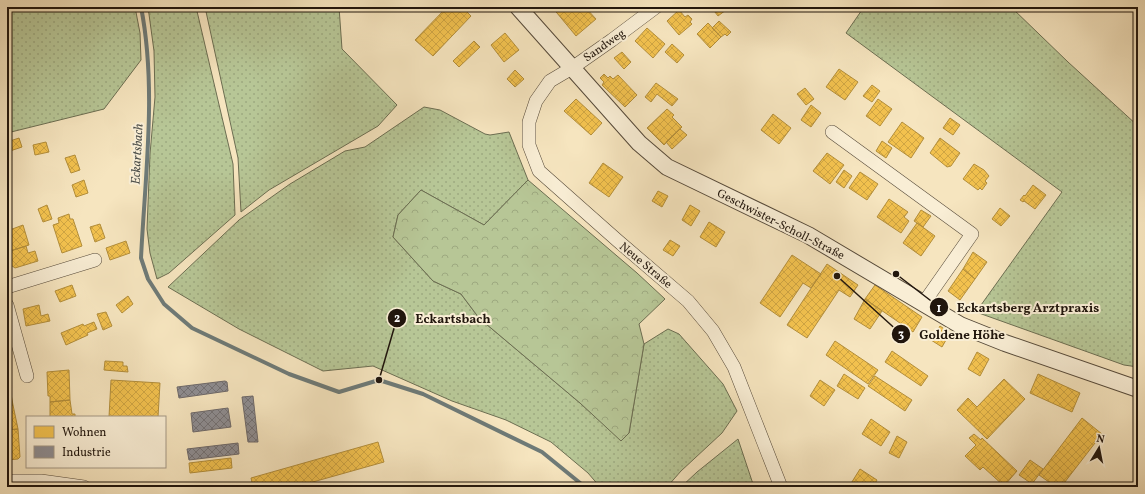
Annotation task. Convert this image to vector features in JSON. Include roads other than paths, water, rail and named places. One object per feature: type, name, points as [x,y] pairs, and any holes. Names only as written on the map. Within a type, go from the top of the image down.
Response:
[{"type":"street","name":"Geschwister-Scholl-Straße","points":[[518,7],[639,143],[667,167],[808,235],[960,325],[1004,344],[1138,389]]},
{"type":"street","name":"Sandweg","points":[[572,68],[656,7]]},
{"type":"street","name":"Neue Straße","points":[[572,68],[550,81],[536,101],[529,122],[529,145],[539,171],[618,242],[688,301],[713,331],[734,367],[781,487]]},
{"type":"street","points":[[832,132],[972,234],[923,304]]},
{"type":"street","points":[[7,286],[95,260]]},
{"type":"street","points":[[7,305],[26,376]]},
{"type":"street","points":[[7,481],[40,481],[84,487]]},
{"type":"waterway","name":"Eckartsbach","points":[[141,7],[146,38],[149,100],[147,164],[141,258],[148,279],[164,304],[192,328],[289,374],[339,392],[379,380],[423,394],[542,452],[585,487]]},
{"type":"place","name":"Eckartsberg Arztpraxis","points":[[896,274]]},
{"type":"place","name":"Goldene Höhe","points":[[837,276]]},
{"type":"place","name":"Eckartsbach","points":[[379,380]]}]
